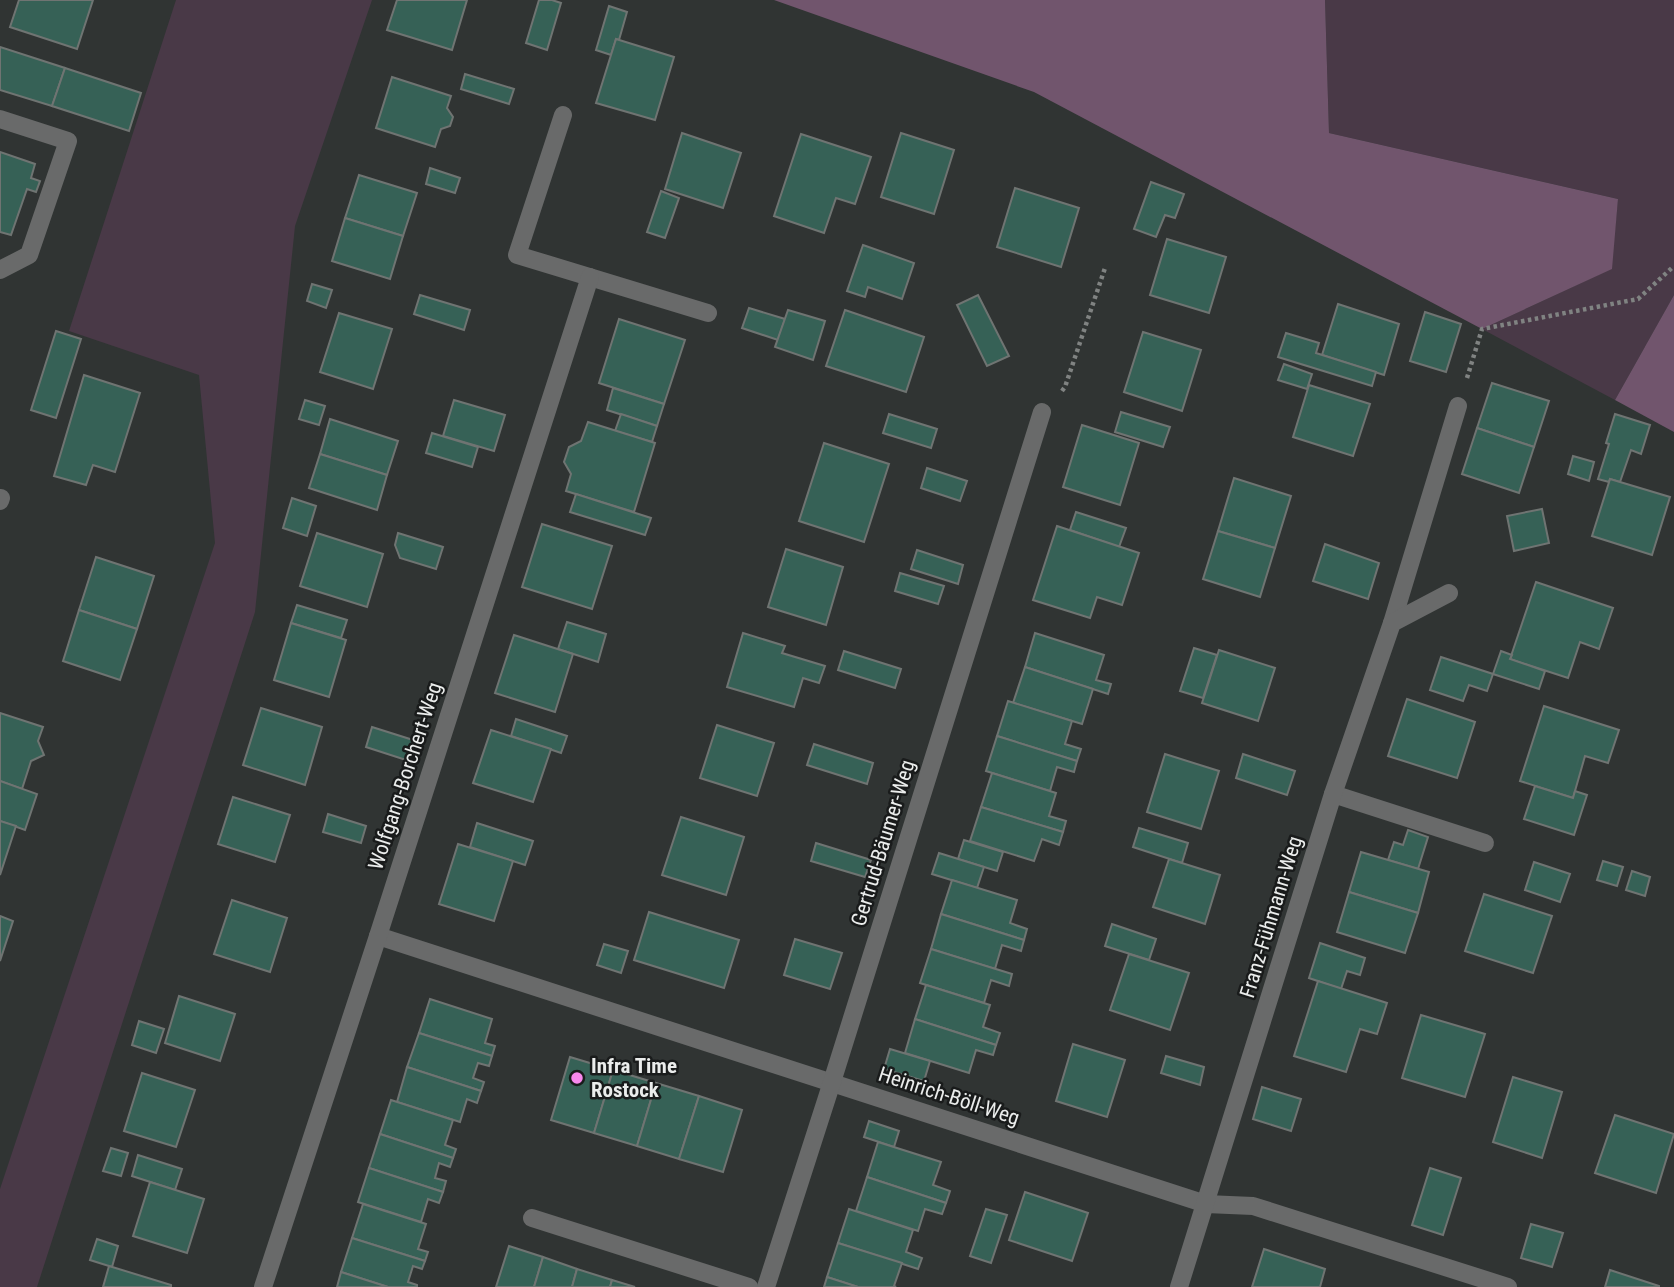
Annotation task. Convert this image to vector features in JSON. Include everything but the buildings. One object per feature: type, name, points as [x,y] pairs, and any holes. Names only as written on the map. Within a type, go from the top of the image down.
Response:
[{"type":"street","points":[[563,115],[517,256],[708,313]]},
{"type":"street","points":[[0,119],[68,141],[29,255],[0,270]]},
{"type":"street","name":"Wolfgang-Borchert-Weg","points":[[263,1287],[590,277]]},
{"type":"street","name":"Franz-Fühmann-Weg","points":[[1179,1287],[1333,794],[1392,623],[1458,406]]},
{"type":"street","name":"Gertrud-Bäumer-Weg","points":[[766,1287],[1042,412]]},
{"type":"street","points":[[1392,623],[1449,593]]},
{"type":"street","points":[[1333,794],[1485,843]]},
{"type":"street","name":"Heinrich-Böll-Weg","points":[[378,936],[1206,1204],[1253,1206],[1508,1287]]},
{"type":"street","points":[[532,1218],[749,1287]]},
{"type":"path","points":[[1458,406],[1482,329],[1638,299],[1674,266]]},
{"type":"path","points":[[1042,412],[1065,387],[1105,268]]},
{"type":"shaded area","points":[[176,0],[372,0],[295,226],[255,612],[37,1287],[0,1287],[0,1189],[215,543],[199,375],[69,331]]},
{"type":"shaded area","points":[[774,0],[1325,0],[1329,133],[1618,199],[1612,269],[1482,329],[1034,92]]},
{"type":"shaded area","points":[[1325,0],[1674,0],[1674,295],[1615,400],[1482,329],[1611,269],[1618,199],[1329,133]]},
{"type":"shaded area","points":[[1674,295],[1674,432],[1615,400]]},
{"type":"place","name":"Infra Time Rostock","points":[[577,1078]]}]
